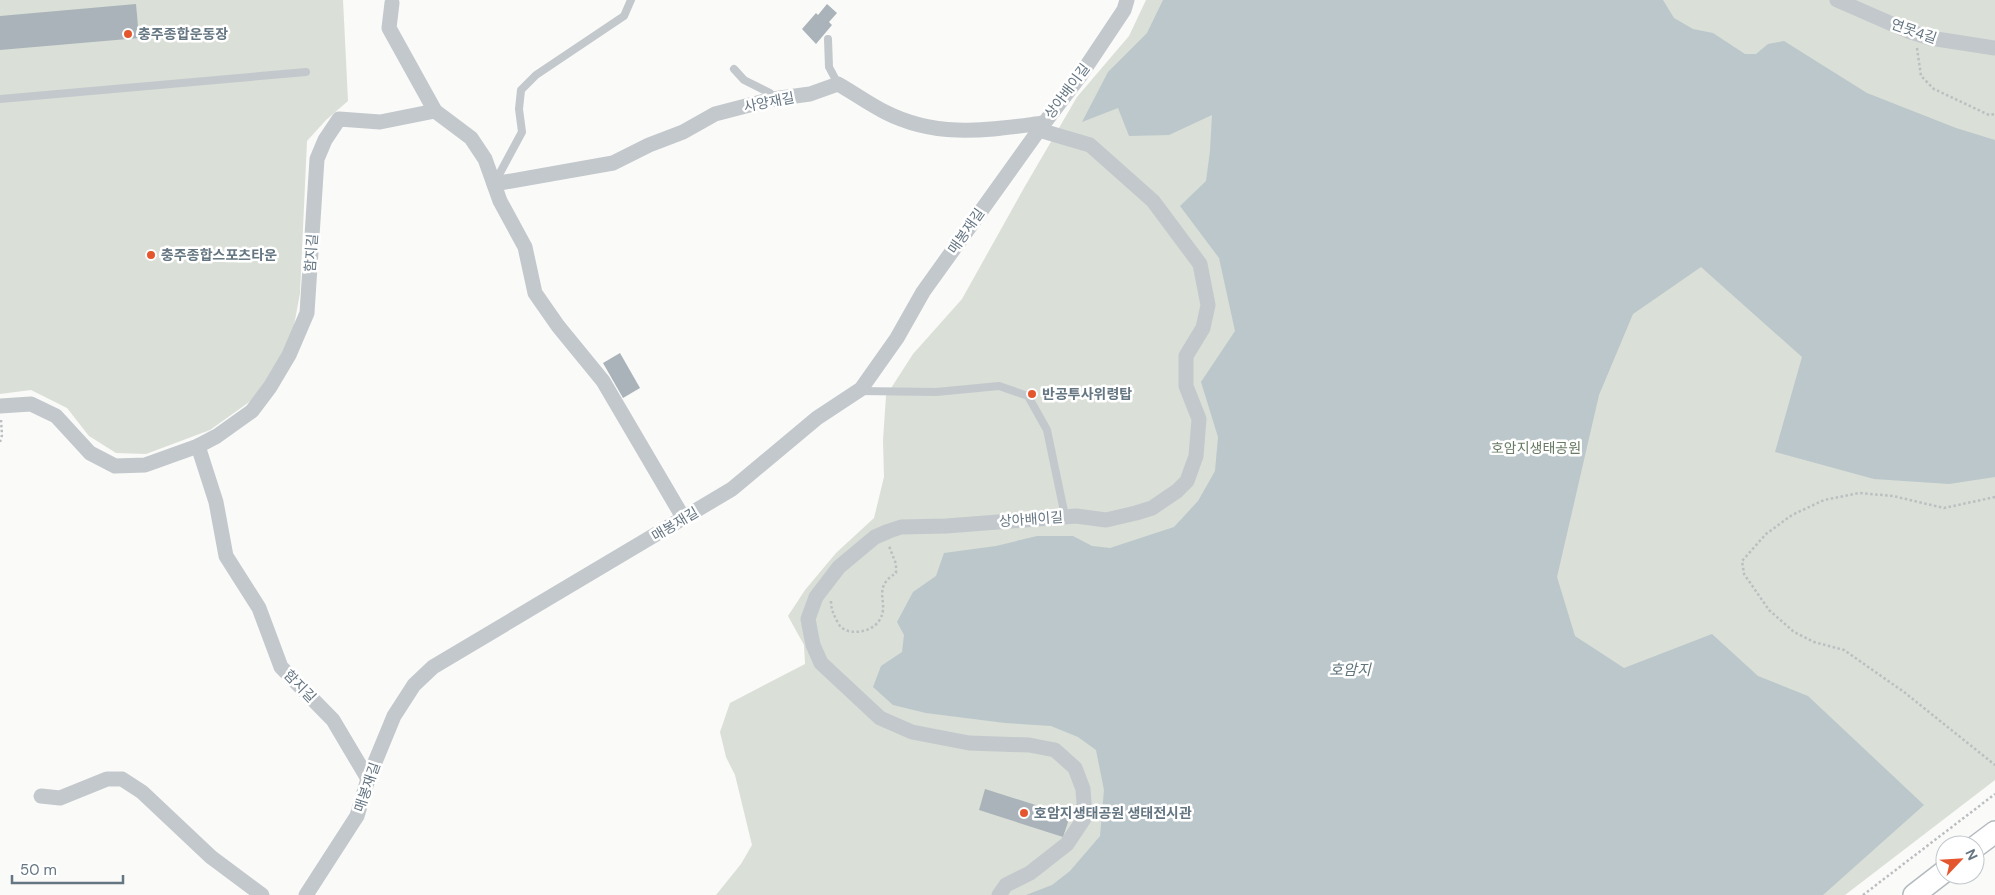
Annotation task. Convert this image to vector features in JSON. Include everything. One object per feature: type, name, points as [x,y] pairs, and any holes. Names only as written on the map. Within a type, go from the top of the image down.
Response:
[{"type":"street","name":"상아배이길","points":[[998,895],[1006,885],[1030,873],[1067,844],[1085,817],[1083,788],[1076,768],[1054,750],[1029,745],[969,743],[912,732],[880,718],[822,663],[813,645],[808,619],[816,597],[839,567],[875,537],[889,530],[901,527],[946,526],[1065,516],[1106,520],[1136,513],[1164,500],[1187,481],[1196,456],[1199,419],[1186,386],[1186,356],[1203,328],[1208,305],[1200,264],[1153,201],[1090,145],[1041,126],[1080,76],[1124,10],[1127,0]]},
{"type":"street","name":"연못4길","points":[[1837,0],[1916,34],[1995,48]]},
{"type":"street","points":[[392,3],[389,28],[435,111],[471,138],[484,158],[500,202],[525,247],[535,293],[558,326],[604,381],[684,519]]},
{"type":"street","name":"사양재길","points":[[494,184],[613,163],[649,145],[683,132],[714,114],[773,99],[810,94],[838,84]]},
{"type":"street","points":[[838,84],[886,113],[929,128],[972,132],[1041,126]]},
{"type":"street","name":"함지길","points":[[0,406],[31,404],[56,416],[90,453],[115,466],[145,465],[198,446],[217,436],[252,411],[270,387],[289,355],[307,313],[317,159],[325,140],[340,119],[380,122],[435,111]]},
{"type":"street","name":"매봉재길","points":[[306,895],[357,816],[368,779],[394,716],[414,685],[433,667],[732,489],[817,418],[862,389],[897,338],[923,292],[1041,126]]},
{"type":"street","name":"함지길","points":[[198,446],[216,502],[226,556],[259,608],[281,667],[333,720],[368,779]]},
{"type":"street","points":[[41,796],[60,798],[107,779],[122,779],[142,792],[211,856],[262,895]]},
{"type":"street","points":[[1914,895],[1935,879]]},
{"type":"lane","points":[[494,184],[522,132],[519,109],[521,90],[536,76],[624,16],[631,0]]},
{"type":"lane","points":[[828,39],[829,67],[838,84]]},
{"type":"lane","points":[[734,69],[744,80],[770,93],[773,99]]},
{"type":"lane","points":[[0,99],[306,72]]},
{"type":"lane","points":[[857,391],[936,392],[999,386],[1028,396],[1047,430],[1065,516]]},
{"type":"path","points":[[1916,34],[1921,76],[1934,89],[1989,115],[1995,114]]},
{"type":"path","points":[[0,442],[2,436],[1,419]]},
{"type":"path","points":[[1995,497],[1944,508],[1892,496],[1859,493],[1824,500],[1785,519],[1766,534],[1742,561],[1744,574],[1769,610],[1794,632],[1814,642],[1844,650],[1904,692],[1995,765]]},
{"type":"path","points":[[832,599],[831,609],[840,627],[853,632],[866,630],[875,625],[882,613],[881,591],[887,578],[896,572],[896,564],[886,538]]},
{"type":"path","points":[[1862,895],[1995,794]]},
{"type":"green space","name":"충주종합스포츠타운","points":[[0,0],[343,0],[348,101],[326,120],[307,141],[300,293],[293,331],[276,369],[252,400],[210,430],[146,454],[116,453],[89,436],[67,408],[31,390],[0,394]]},
{"type":"green space","name":"호암지","points":[[1146,0],[1995,0],[1995,780],[1845,895],[716,895],[741,864],[752,845],[735,775],[726,757],[720,732],[730,703],[805,664],[804,645],[788,616],[805,590],[836,553],[874,518],[884,477],[883,440],[886,396],[913,354],[962,299],[1077,97],[1129,36]]},
{"type":"water","name":"호암지","points":[[1163,0],[1663,0],[1674,18],[1693,29],[1713,33],[1745,54],[1756,54],[1768,44],[1784,41],[1867,93],[1956,128],[1995,140],[1995,477],[1949,484],[1874,479],[1775,452],[1802,357],[1701,267],[1633,314],[1599,395],[1557,577],[1575,636],[1624,668],[1712,634],[1758,676],[1808,696],[1924,805],[1823,895],[1026,895],[1052,885],[1070,871],[1100,836],[1104,790],[1096,750],[1078,737],[1051,726],[1005,723],[926,713],[893,705],[873,687],[881,666],[902,652],[904,635],[897,622],[913,592],[936,576],[944,553],[996,546],[1037,536],[1073,536],[1092,546],[1110,548],[1174,527],[1198,501],[1215,471],[1218,437],[1201,382],[1235,331],[1219,258],[1180,206],[1206,181],[1212,115],[1169,135],[1129,136],[1118,108],[1082,122],[1108,72],[1147,33]]},
{"type":"building","points":[[136,4],[139,38],[0,50],[0,16]]},
{"type":"building","points":[[827,4],[837,13],[829,22],[832,25],[816,44],[802,29]]},
{"type":"building","points":[[620,353],[640,388],[623,398],[603,363]]},
{"type":"building","name":"호암지생태공원 생태전시관","points":[[985,789],[1070,816],[1063,837],[979,810]]},
{"type":"place","name":"충주종합운동장","points":[[128,34]]},
{"type":"place","name":"충주종합스포츠타운","points":[[151,255]]},
{"type":"place","name":"반공투사위령탑","points":[[1032,394]]},
{"type":"place","name":"호암지생태공원 생태전시관","points":[[1024,813]]},
{"type":"park label","name":"호암지생태공원","points":[[1536,448]]}]
